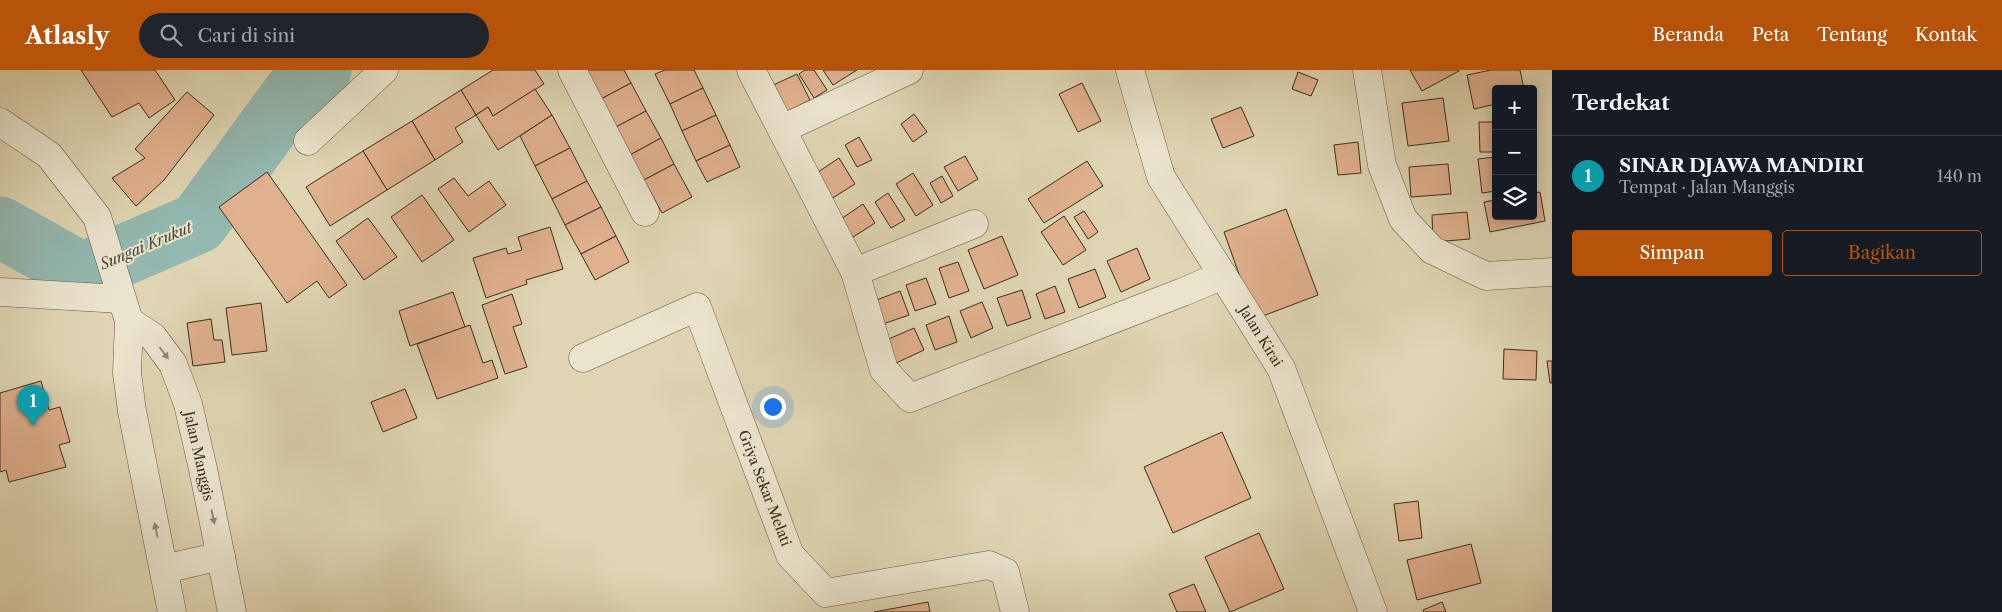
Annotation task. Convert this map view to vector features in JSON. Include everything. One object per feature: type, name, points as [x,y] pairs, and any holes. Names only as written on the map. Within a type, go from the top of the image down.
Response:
[{"type":"street","points":[[308,141],[384,70]]},
{"type":"street","points":[[572,70],[646,212]]},
{"type":"street","points":[[751,70],[855,272],[884,370],[910,398],[1174,296],[1223,275]]},
{"type":"street","points":[[782,129],[909,70]]},
{"type":"street","name":"Jalan Kirai","points":[[1130,70],[1161,177],[1281,368],[1373,612]]},
{"type":"street","points":[[1367,70],[1382,165],[1404,219],[1432,250],[1486,276],[1552,272]]},
{"type":"street","points":[[0,122],[49,155],[97,217],[125,310],[129,391],[172,612]]},
{"type":"street","points":[[855,272],[974,224]]},
{"type":"street","points":[[0,292],[125,310]]},
{"type":"street","name":"Griya Sekar Melati","points":[[583,358],[697,307],[790,555],[828,603],[990,565],[1006,572],[1015,612]]},
{"type":"street","name":"Jalan Manggis","points":[[125,310],[153,337],[172,364],[188,404],[232,612]]},
{"type":"street","points":[[164,569],[221,556]]},
{"type":"building","points":[[81,70],[155,70],[175,100],[149,118],[139,103],[112,117]]},
{"type":"building","points":[[493,70],[535,70],[544,84],[493,116],[488,107],[476,115],[461,90]]},
{"type":"building","points":[[585,70],[624,70],[631,83],[601,99]]},
{"type":"building","points":[[665,70],[694,70],[703,88],[670,104],[655,74]]},
{"type":"building","points":[[805,70],[814,70],[827,90],[814,98],[799,74]]},
{"type":"building","points":[[823,70],[857,70],[833,85]]},
{"type":"building","points":[[1410,70],[1459,70],[1459,71],[1422,91]]},
{"type":"building","points":[[1491,70],[1520,70],[1523,85],[1492,85],[1492,105],[1474,109],[1467,75]]},
{"type":"building","points":[[1298,72],[1318,80],[1311,96],[1292,89]]},
{"type":"building","points":[[797,74],[810,100],[782,114],[769,87]]},
{"type":"building","points":[[631,83],[646,111],[616,127],[601,99]]},
{"type":"building","points":[[1082,83],[1101,121],[1078,132],[1059,94]]},
{"type":"building","points":[[703,88],[716,115],[682,131],[670,104]]},
{"type":"building","points":[[535,89],[552,115],[498,150],[476,115],[488,107],[493,116]]},
{"type":"building","points":[[461,90],[476,115],[455,128],[463,142],[435,160],[412,121]]},
{"type":"building","points":[[187,92],[214,115],[164,180],[136,206],[112,178],[145,158],[135,149]]},
{"type":"building","points":[[1443,98],[1449,141],[1408,146],[1402,103]]},
{"type":"building","points":[[1241,107],[1254,136],[1223,148],[1211,119]]},
{"type":"building","points":[[646,111],[661,138],[630,155],[616,127]]},
{"type":"building","points":[[914,114],[927,132],[913,142],[901,124]]},
{"type":"building","points":[[552,115],[570,148],[535,166],[520,136]]},
{"type":"building","points":[[716,115],[730,145],[696,161],[682,131]]},
{"type":"building","points":[[412,121],[435,160],[387,190],[363,151]]},
{"type":"building","points":[[1479,122],[1492,122],[1492,152],[1480,152]]},
{"type":"building","points":[[859,137],[872,160],[857,167],[845,145]]},
{"type":"building","points":[[661,138],[674,164],[644,180],[630,155]]},
{"type":"building","points":[[1358,142],[1361,173],[1338,175],[1334,145]]},
{"type":"building","points":[[730,145],[740,167],[707,182],[696,161]]},
{"type":"building","points":[[570,148],[587,181],[552,199],[535,166]]},
{"type":"building","points":[[363,151],[387,190],[330,226],[306,187]]},
{"type":"building","points":[[965,156],[978,179],[958,191],[944,167]]},
{"type":"building","points":[[1492,157],[1492,192],[1482,193],[1478,159]]},
{"type":"building","points":[[839,158],[855,184],[831,199],[815,174]]},
{"type":"building","points":[[1087,161],[1103,186],[1044,223],[1028,199]]},
{"type":"building","points":[[674,164],[692,197],[662,213],[644,180]]},
{"type":"building","points":[[1448,164],[1451,194],[1411,197],[1409,167]]},
{"type":"building","points":[[267,172],[347,285],[329,298],[317,281],[287,303],[219,207]]},
{"type":"building","points":[[913,173],[933,205],[916,216],[896,184]]},
{"type":"building","points":[[942,176],[953,196],[941,203],[930,183]]},
{"type":"building","points":[[454,178],[468,196],[489,181],[506,205],[469,232],[438,189]]},
{"type":"building","points":[[587,181],[601,207],[565,225],[552,199]]},
{"type":"building","points":[[1537,192],[1540,192],[1545,221],[1490,232],[1484,202],[1492,201],[1492,220],[1537,220]]},
{"type":"building","points":[[888,193],[905,220],[891,228],[875,202]]},
{"type":"building","points":[[422,195],[454,240],[422,262],[391,217]]},
{"type":"building","points":[[863,204],[875,223],[850,239],[838,221]]},
{"type":"building","points":[[601,207],[616,236],[581,254],[565,225]]},
{"type":"building","points":[[1286,209],[1318,295],[1255,319],[1224,232]]},
{"type":"building","points":[[1084,211],[1098,232],[1088,239],[1074,217]]},
{"type":"building","points":[[1467,212],[1470,239],[1433,242],[1432,215]]},
{"type":"building","points":[[1064,216],[1086,250],[1063,265],[1041,232]]},
{"type":"building","points":[[368,218],[397,257],[364,280],[336,241]]},
{"type":"building","points":[[550,227],[563,269],[526,280],[527,284],[486,298],[473,258],[506,248],[508,254],[522,250],[518,237]]},
{"type":"building","points":[[616,236],[629,262],[595,280],[581,254]]},
{"type":"building","points":[[1002,236],[1018,275],[984,289],[968,250]]},
{"type":"building","points":[[1137,248],[1150,279],[1121,292],[1107,261]]},
{"type":"building","points":[[958,262],[969,291],[949,298],[939,268]]},
{"type":"building","points":[[1095,269],[1106,297],[1079,308],[1068,279]]},
{"type":"building","points":[[926,278],[936,304],[915,311],[906,285]]},
{"type":"building","points":[[1055,286],[1065,312],[1045,319],[1036,294]]},
{"type":"building","points":[[1022,290],[1031,318],[1007,326],[997,298]]},
{"type":"building","points":[[900,291],[909,315],[883,324],[874,301]]},
{"type":"building","points":[[453,292],[465,327],[410,346],[399,311]]},
{"type":"building","points":[[512,294],[522,324],[513,327],[527,367],[505,374],[482,305]]},
{"type":"building","points":[[982,302],[993,328],[971,338],[960,311]]},
{"type":"building","points":[[261,303],[267,351],[232,355],[226,308]]},
{"type":"building","points":[[949,316],[957,342],[935,350],[926,325]]},
{"type":"building","points":[[211,319],[214,340],[222,340],[225,362],[193,366],[187,323]]},
{"type":"building","points":[[470,325],[483,363],[492,360],[498,378],[437,399],[417,344]]},
{"type":"building","points":[[914,328],[924,350],[894,364],[884,341]]},
{"type":"building","points":[[1504,349],[1537,351],[1536,380],[1503,379]]},
{"type":"building","points":[[1547,361],[1552,361],[1552,383],[1550,383]]},
{"type":"building","points":[[41,381],[49,410],[60,407],[70,442],[59,445],[66,467],[9,482],[6,470],[0,472],[0,393]]},
{"type":"building","points":[[405,389],[417,418],[383,432],[371,402]]},
{"type":"building","points":[[1222,432],[1251,498],[1173,533],[1144,467]]},
{"type":"building","points":[[1418,501],[1422,538],[1399,541],[1394,504]]},
{"type":"building","points":[[1259,533],[1284,589],[1230,612],[1205,557]]},
{"type":"building","points":[[1471,544],[1481,583],[1417,600],[1407,560]]},
{"type":"building","points":[[1194,584],[1206,612],[1177,612],[1169,594]]},
{"type":"building","points":[[928,602],[930,612],[874,612]]},
{"type":"building","points":[[1442,602],[1446,612],[1424,612],[1423,610]]},
{"type":"waterway","name":"Sungai Krukut","points":[[0,227],[82,273],[198,223],[294,92],[321,70]]},
{"type":"place","name":"SINAR DJAWA MANDIRI","points":[[33,426]]}]
